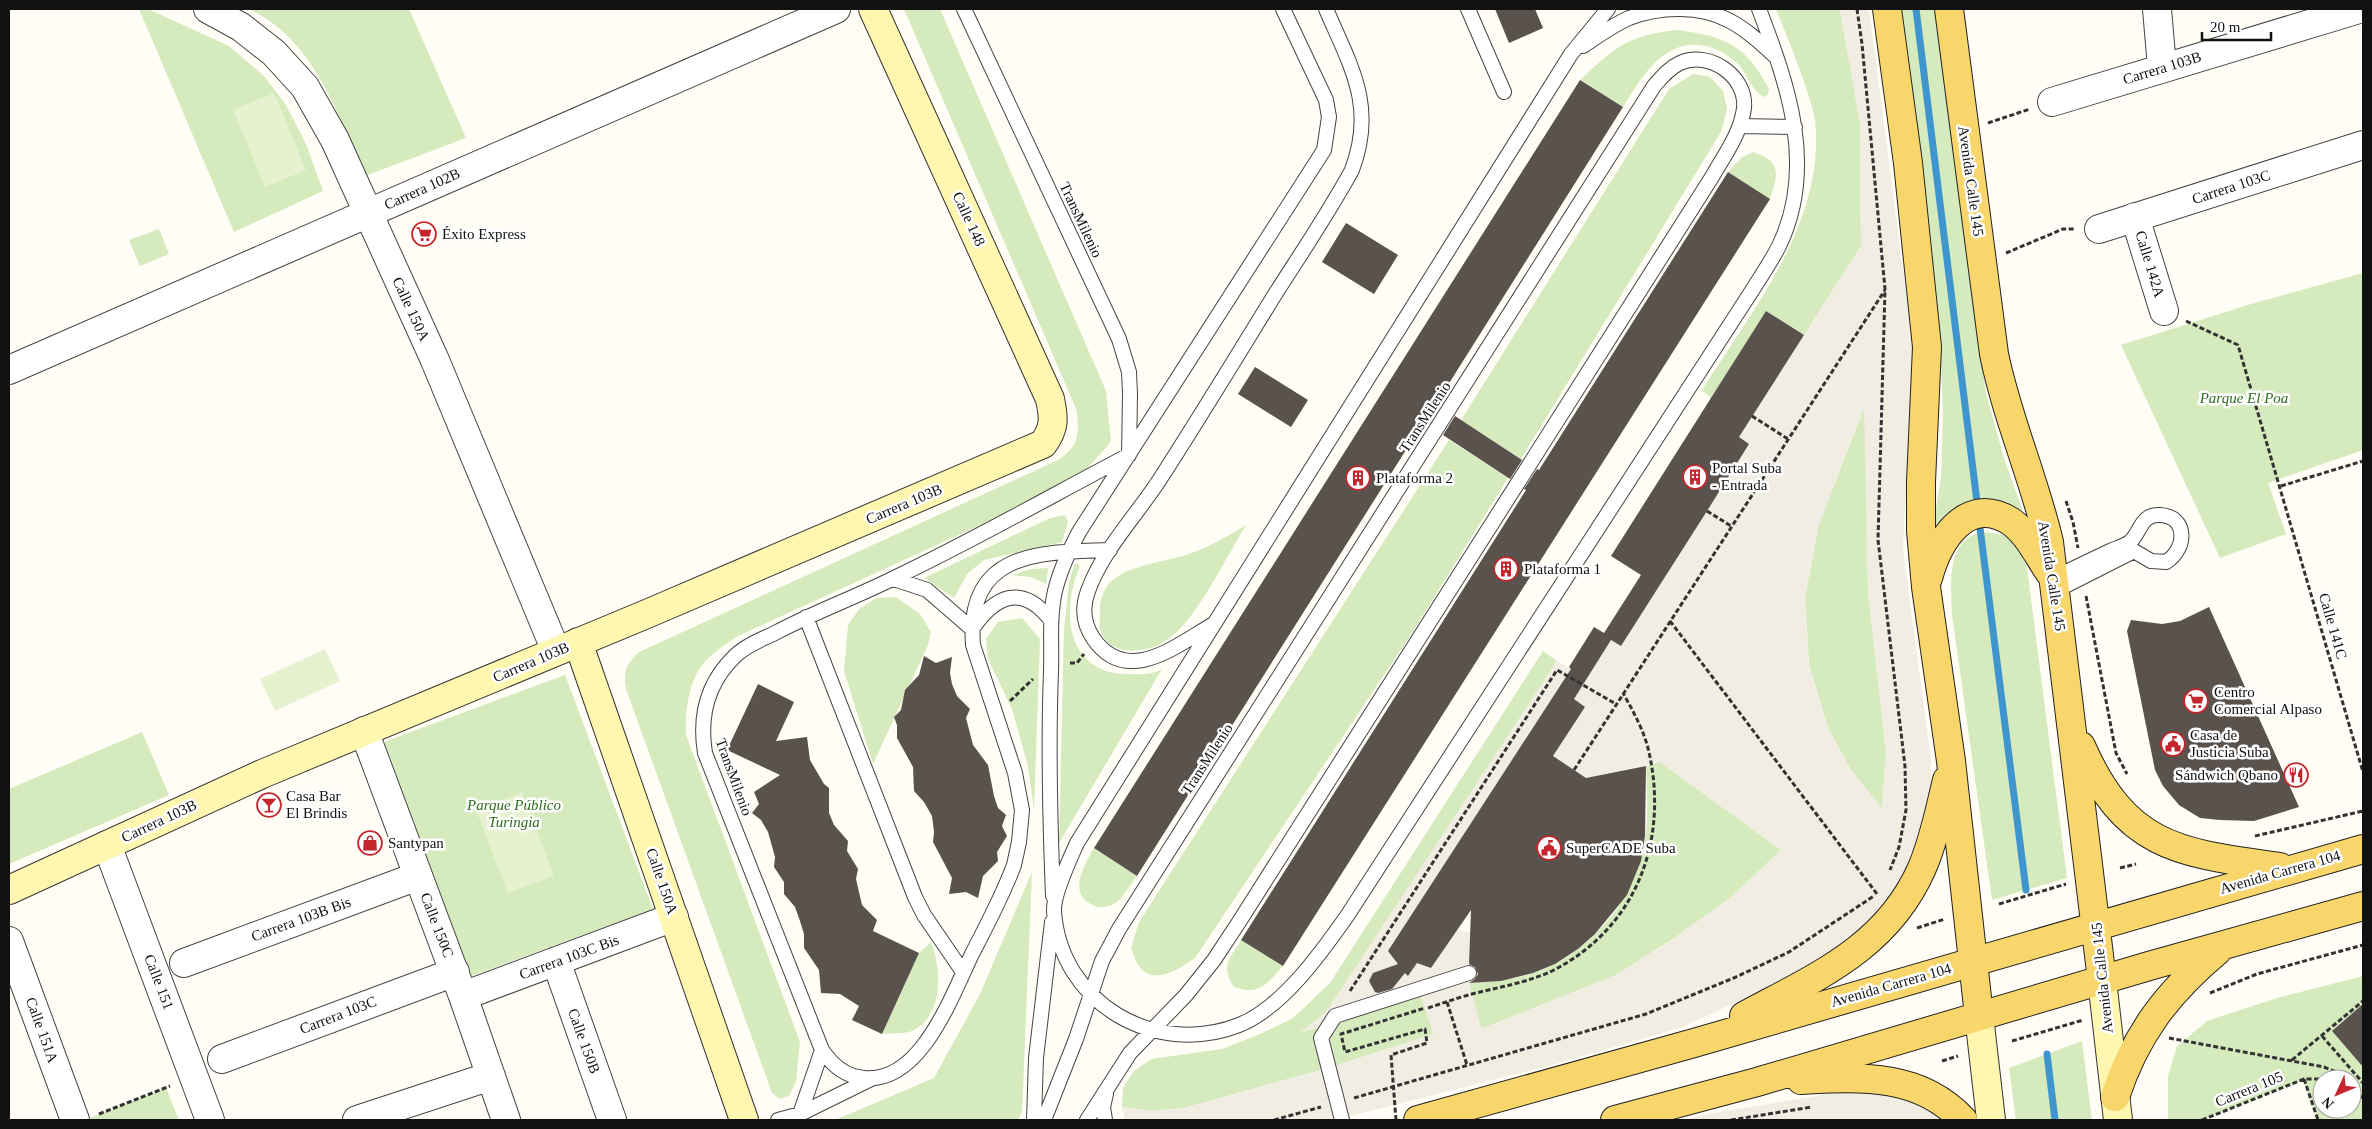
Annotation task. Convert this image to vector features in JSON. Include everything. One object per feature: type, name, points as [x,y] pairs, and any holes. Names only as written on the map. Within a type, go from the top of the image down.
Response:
[{"type":"main road","points":[[1887,9],[1909,172],[1927,347],[1921,482],[1921,531],[1926,587],[1951,761],[1979,1016]]},
{"type":"main road","name":"Avenida Calle 145","points":[[1949,9],[1994,354],[2001,389],[2042,509],[2050,542],[2102,980]]},
{"type":"main road","points":[[1926,587],[1932,562],[1939,548],[1956,524],[1967,517],[1980,514],[2000,517],[2011,522],[2021,531],[2055,584]]},
{"type":"main road","points":[[2072,726],[2100,783],[2123,814],[2137,826],[2165,843],[2199,855],[2289,869]]},
{"type":"main road","points":[[1694,1043],[1835,967],[1866,945],[1882,929],[1897,911],[1922,868],[1951,761]]},
{"type":"main road","name":"Avenida Carrera 104","points":[[1418,1120],[1694,1043],[2363,849]]},
{"type":"main road","points":[[1615,1120],[1757,1082],[2102,980],[2363,906]]},
{"type":"main road","points":[[2116,1109],[2128,1061],[2157,1010],[2188,975],[2224,946]]},
{"type":"main road","points":[[1757,1082],[1863,1078],[1893,1080],[1933,1095],[1953,1109],[1963,1120]]},
{"type":"street","name":"Calle 150A","points":[[208,9],[241,27],[274,53],[305,87],[335,140],[567,647],[674,917],[744,1120]]},
{"type":"street","name":"Carrera 102B","points":[[9,370],[836,9]]},
{"type":"street","name":"Calle 148","points":[[873,9],[1050,399],[1053,415],[1051,432]]},
{"type":"street","points":[[2157,9],[2162,67]]},
{"type":"street","name":"Carrera 103B","points":[[2052,102],[2162,67],[2358,9]]},
{"type":"street","name":"Carrera 103C","points":[[2099,230],[2363,145]]},
{"type":"street","name":"Calle 142A","points":[[2135,217],[2164,311]]},
{"type":"street","name":"Carrera 103B","points":[[9,890],[262,774],[567,647],[1043,444],[1051,432]]},
{"type":"street","name":"Calle 150C","points":[[364,731],[459,984],[506,1120]]},
{"type":"street","name":"Calle 151","points":[[107,845],[210,1120]]},
{"type":"street","name":"Carrera 103B Bis","points":[[184,963],[418,876]]},
{"type":"street","name":"Carrera 103C Bis","points":[[459,984],[556,962],[674,917]]},
{"type":"street","name":"Calle 151A","points":[[9,941],[84,1118]]},
{"type":"street","name":"Calle 150B","points":[[556,962],[612,1120]]},
{"type":"street","name":"Avenida Calle 145","points":[[2102,980],[2116,1109]]},
{"type":"street","name":"Carrera 103C","points":[[222,1059],[459,984]]},
{"type":"street","points":[[1979,1016],[1991,1120]]},
{"type":"street","points":[[357,1120],[491,1076]]},
{"type":"lane","name":"TransMilenio","points":[[964,9],[1119,339],[1129,372],[1129,455]]},
{"type":"lane","name":"TransMilenio","points":[[1283,9],[1326,100],[1329,117],[1328,134],[1324,150],[1069,551],[1061,570],[1050,619],[1050,822],[1054,909],[1067,964],[1090,995],[1130,1022],[1172,1034],[1194,1035],[1217,1032],[1240,1024],[1266,1008],[1317,958],[1351,909],[1779,246],[1790,215],[1796,187],[1799,154],[1795,127],[1778,59],[1758,9]]},
{"type":"lane","points":[[1468,9],[1504,92]]},
{"type":"lane","name":"TransMilenio","points":[[1034,1120],[1036,1058],[1054,909],[1065,871],[1077,844],[1571,54],[1608,9]]},
{"type":"lane","name":"TransMilenio","points":[[1571,54],[1629,18],[1646,12],[1672,9],[1698,11],[1731,21],[1753,36],[1778,59]]},
{"type":"lane","name":"TransMilenio","points":[[1215,624],[1155,658],[1139,662],[1126,660],[1106,651],[1088,629],[1084,617],[1084,604],[1093,579],[1110,550],[1161,478],[1352,170],[1362,134],[1361,96],[1329,10]]},
{"type":"lane","name":"TransMilenio","points":[[1044,1120],[1076,1039],[1102,962],[1142,891],[1654,86],[1666,72],[1680,63],[1696,59],[1710,61],[1723,67],[1734,77],[1742,91],[1744,106],[1740,126],[1701,194],[1214,960],[1186,995],[1151,1029],[1130,1053],[1087,1120]]},
{"type":"lane","points":[[1740,126],[1795,127]]},
{"type":"lane","name":"TransMilenio","points":[[871,1079],[856,1078],[841,1071],[830,1062],[822,1050],[705,753],[702,731],[704,711],[711,688],[722,670],[743,650],[806,617],[894,578],[1129,455]]},
{"type":"lane","points":[[2055,584],[2082,571],[2134,551],[2151,561],[2166,562],[2180,549],[2182,540],[2181,530],[2174,520],[2167,516],[2151,516],[2139,526],[2130,542],[2082,571]]},
{"type":"lane","name":"TransMilenio","points":[[778,1120],[800,1114],[871,1079],[896,1071],[910,1061],[942,1017],[1014,865],[1019,842],[1022,810],[1015,773],[978,662],[972,629],[980,591],[997,572],[1020,559],[1069,551],[1110,550]]},
{"type":"lane","points":[[894,578],[926,590],[972,629],[984,612],[993,604],[1014,597],[1027,599],[1039,606],[1050,619]]},
{"type":"lane","points":[[806,617],[915,897],[924,915],[963,972]]},
{"type":"lane","points":[[1342,1120],[1321,1038],[1334,1016],[1469,973]]},
{"type":"lane","points":[[800,1114],[822,1050]]},
{"type":"lane","name":"TransMilenio","points":[[1104,1120],[1104,1106],[1109,1083]]},
{"type":"path","points":[[1857,9],[1886,289],[1878,540],[1905,766],[1906,810],[1899,847],[1887,878]]},
{"type":"path","points":[[1982,125],[2052,102]]},
{"type":"path","points":[[2002,245],[2003,254],[2064,229],[2099,230]]},
{"type":"path","points":[[1574,770],[1886,289]]},
{"type":"path","name":"Calle 141C","points":[[2164,311],[2238,345],[2281,486],[2363,772]]},
{"type":"path","points":[[1752,416],[1788,439]]},
{"type":"path","points":[[2281,486],[2363,461]]},
{"type":"path","points":[[2064,494],[2073,522],[2116,753],[2130,778]]},
{"type":"path","points":[[1707,511],[1731,526]]},
{"type":"path","points":[[1670,621],[1877,894]]},
{"type":"path","points":[[1334,1016],[1557,670],[1616,704]]},
{"type":"path","points":[[1396,1120],[1391,1055],[1427,1043],[1425,1029],[1345,1052],[1342,1034],[1425,1008],[1531,980],[1554,970],[1598,938],[1630,901],[1648,857],[1652,840],[1654,796],[1653,773],[1648,747],[1639,722],[1623,693]]},
{"type":"path","points":[[2247,838],[2272,834],[2363,811]]},
{"type":"path","points":[[2120,868],[2136,864]]},
{"type":"path","points":[[1999,904],[2075,881]]},
{"type":"path","points":[[1274,1120],[1646,1014],[1736,977],[1789,952],[1877,894],[1882,886]]},
{"type":"path","points":[[1917,928],[1954,917]]},
{"type":"path","points":[[2203,998],[2226,985],[2256,974],[2363,944]]},
{"type":"path","points":[[1440,982],[1467,1065]]},
{"type":"path","points":[[2292,1061],[2363,1001]]},
{"type":"path","points":[[2012,1041],[2084,1020]]},
{"type":"path","points":[[2172,1031],[2168,1038],[2329,1069]]},
{"type":"path","points":[[2322,1036],[2363,1083]]},
{"type":"path","points":[[84,1118],[194,1076]]},
{"type":"path","points":[[2304,1080],[2318,1120]]},
{"type":"path","name":"Carrera 105","points":[[2202,1120],[2304,1080],[2312,1080]]},
{"type":"green space","points":[[139,9],[148,9],[229,46],[264,76],[286,105],[306,144],[323,191],[234,232]]},
{"type":"green space","points":[[249,9],[409,9],[466,138],[365,176],[334,104],[307,59],[291,39],[272,22]]},
{"type":"green space","points":[[904,9],[940,9],[1106,391],[1111,442],[1084,472],[1057,490],[736,637],[710,657],[698,672],[688,698],[686,735],[800,1042],[796,1082],[789,1096],[780,1099],[772,1093],[626,689],[626,669],[639,652],[1056,461],[1064,456],[1073,445],[1078,428],[1077,411]]},
{"type":"green space","points":[[1776,9],[1840,9],[1860,123],[1861,246],[1804,335],[1766,311],[1711,398],[1702,390],[1763,296],[1782,262],[1798,228],[1809,193],[1815,157],[1814,113],[1801,72]]},
{"type":"green space","points":[[1900,9],[1935,9],[1986,393],[2003,455],[2023,512],[2000,502],[1979,502],[1955,512],[1933,527],[1941,477],[1943,414],[1940,338]]},
{"type":"green space","points":[[1677,30],[1694,32],[1732,45],[1752,62],[1769,89],[1768,95],[1765,97],[1760,95],[1739,65],[1728,56],[1706,46],[1691,45],[1666,53],[1647,72],[1623,107],[1580,80],[1603,59],[1624,44],[1647,35]]},
{"type":"green space","points":[[1693,74],[1710,77],[1723,91],[1727,109],[1721,132],[1521,459],[1461,420],[1669,89]]},
{"type":"green space","points":[[274,93],[306,170],[265,187],[233,110]]},
{"type":"green space","points":[[1753,152],[1773,164],[1776,176],[1770,199],[1728,172],[1741,158]]},
{"type":"green space","points":[[159,229],[169,254],[140,266],[129,240]]},
{"type":"green space","name":"Parque El Poa","points":[[2363,273],[2363,450],[2268,483],[2286,534],[2220,558],[2121,345],[2251,304]]},
{"type":"green space","points":[[1865,405],[1868,591],[1886,752],[1882,809],[1851,770],[1828,728],[1809,665],[1805,598],[1818,527]]},
{"type":"green space","points":[[1449,440],[1508,478],[1414,630],[1195,958],[1167,974],[1152,975],[1145,972],[1135,959],[1131,948],[1139,922]]},
{"type":"green space","points":[[1065,515],[1068,522],[1062,542],[984,560],[967,574],[954,598],[924,578],[1050,518]]},
{"type":"green space","points":[[1246,525],[1198,606],[1176,633],[1156,646],[1137,650],[1118,648],[1110,644],[1104,637],[1100,626],[1101,602],[1106,588],[1115,578],[1146,565],[1196,551]]},
{"type":"green space","points":[[1983,532],[2001,535],[2012,541],[2020,552],[2027,568],[2067,878],[1992,900],[1952,615],[1951,591],[1951,578],[1956,553],[1962,543],[1971,536]]},
{"type":"green space","points":[[1075,563],[1080,566],[1074,583],[1070,619],[1073,635],[1079,650],[1090,662],[1105,670],[1125,674],[1149,674],[1162,669],[1059,843],[1064,630],[1069,582]]},
{"type":"green space","points":[[1048,568],[1046,584],[1031,577],[1012,575],[1032,569]]},
{"type":"green space","points":[[896,597],[920,614],[931,632],[928,645],[873,764],[844,671],[848,625],[859,609],[876,598]]},
{"type":"green space","points":[[1022,618],[1040,639],[1034,810],[1028,766],[1012,709],[988,659],[986,639],[998,622]]},
{"type":"green space","points":[[325,649],[340,681],[275,711],[260,679]]},
{"type":"green space","points":[[1543,651],[1557,661],[1360,963],[1326,1012],[1302,1032],[1420,994],[1434,1034],[1328,1068],[1184,1108],[1153,1111],[1122,1107],[1123,1088],[1133,1072],[1151,1059],[1222,1049],[1260,1034],[1293,1018],[1330,983]]},
{"type":"green space","name":"Parque Público Turingia","points":[[565,675],[653,909],[471,976],[384,742]]},
{"type":"green space","points":[[142,732],[169,795],[9,864],[9,789]]},
{"type":"green space","points":[[1660,762],[1781,850],[1730,898],[1674,938],[1616,975],[1481,1029],[1469,983],[1517,977],[1551,966],[1585,944],[1613,914],[1633,880],[1643,850],[1647,814],[1646,766]]},
{"type":"green space","points":[[522,792],[554,876],[508,893],[476,810]]},
{"type":"green space","points":[[1094,848],[1137,876],[1118,901],[1104,907],[1098,907],[1085,900],[1079,887],[1082,871]]},
{"type":"green space","points":[[1032,872],[1022,1112],[1018,1120],[835,1120],[934,1078],[980,994]]},
{"type":"green space","points":[[1241,940],[1283,966],[1262,987],[1250,990],[1243,989],[1234,987],[1230,980],[1227,968],[1228,962]]},
{"type":"green space","points":[[931,942],[935,953],[938,979],[934,1005],[929,1017],[920,1026],[909,1032],[882,1034],[919,953]]},
{"type":"green space","points":[[2363,976],[2363,1004],[2332,1031],[2363,1067],[2363,1120],[2318,1119],[2362,1119],[2362,1069],[2312,1069],[2312,1104],[2303,1080],[2202,1120],[2168,1120],[2168,1076],[2177,1046],[2207,1021],[2277,998]]},
{"type":"green space","points":[[2082,1041],[2092,1120],[2016,1120],[2009,1068]]},
{"type":"green space","points":[[166,1088],[179,1120],[85,1120]]},
{"type":"shaded area","points":[[1840,9],[1869,9],[1913,347],[1903,549],[1931,760],[1931,797],[1908,873],[1856,941],[1754,994],[1680,1028],[1552,1065],[1335,1120],[1125,1120],[1122,1107],[1153,1111],[1184,1108],[1328,1068],[1434,1034],[1420,994],[1300,1033],[1326,1012],[1557,661],[1587,679],[1611,640],[1621,646],[1749,444],[1739,437],[1861,246],[1860,123]],"holes":[[[1864,407],[1868,591],[1886,752],[1882,808],[1851,770],[1828,728],[1809,665],[1805,598],[1818,527]],[[1558,689],[1585,707],[1553,756],[1586,778],[1660,762],[1781,850],[1730,898],[1674,938],[1616,975],[1481,1029],[1469,983],[1470,932],[1457,930],[1431,968],[1417,963],[1408,976],[1389,951]]]},
{"type":"shaded area","points":[[1890,1089],[1950,1120],[1686,1120],[1708,1114],[1851,1090]]},
{"type":"building","points":[[1495,9],[1535,9],[1543,28],[1509,43]]},
{"type":"building","name":"Plataforma 2","points":[[1580,80],[1623,107],[1436,404],[1440,407],[1428,426],[1423,423],[1137,876],[1094,848]]},
{"type":"building","name":"Plataforma 1","points":[[1728,172],[1770,199],[1283,966],[1241,940],[1526,490],[1524,489],[1537,469],[1539,470]]},
{"type":"building","points":[[1346,223],[1398,255],[1374,294],[1322,262]]},
{"type":"building","name":"SuperCADE Suba","points":[[1766,311],[1804,335],[1739,437],[1749,444],[1707,511],[1621,646],[1611,640],[1574,699],[1585,707],[1553,756],[1586,778],[1646,766],[1645,836],[1641,861],[1627,895],[1595,934],[1578,949],[1555,964],[1533,973],[1501,981],[1469,983],[1478,974],[1475,967],[1469,964],[1471,910],[1431,968],[1417,963],[1408,976],[1405,973],[1392,989],[1378,993],[1375,992],[1369,981],[1373,973],[1398,964],[1388,951],[1571,669],[1569,667],[1594,627],[1604,633],[1641,575],[1611,556]]},
{"type":"building","points":[[1255,367],[1308,400],[1291,427],[1238,394]]},
{"type":"building","points":[[1455,416],[1522,460],[1510,479],[1443,435]]},
{"type":"building","name":"Centro Comercial Alpaso","points":[[2209,607],[2299,807],[2254,821],[2200,818],[2179,805],[2163,786],[2155,770],[2127,631],[2131,620],[2162,624],[2180,621]]},
{"type":"building","points":[[924,656],[936,663],[952,657],[950,673],[952,684],[957,696],[970,709],[966,718],[973,745],[988,765],[998,808],[1006,815],[1002,826],[1007,836],[997,852],[998,861],[983,876],[978,898],[966,892],[949,894],[952,878],[933,842],[932,816],[924,802],[914,791],[913,767],[897,738],[897,725],[894,717],[901,710],[905,690],[919,675]]},
{"type":"building","points":[[758,684],[794,702],[776,741],[807,737],[810,760],[824,784],[829,788],[829,813],[834,825],[848,841],[847,851],[858,869],[856,879],[862,905],[877,920],[873,931],[919,953],[882,1034],[852,1020],[859,1006],[840,994],[821,993],[819,970],[804,948],[804,934],[795,907],[784,894],[784,882],[774,867],[775,857],[768,832],[761,820],[752,813],[759,804],[754,792],[780,775],[727,750]]},
{"type":"building","points":[[2363,1004],[2363,1067],[2332,1031]]},
{"type":"waterway","points":[[1916,9],[1978,510]]},
{"type":"waterway","points":[[1979,520],[2026,890]]},
{"type":"waterway","points":[[2047,1054],[2055,1120]]},
{"type":"place","name":"Éxito Express","points":[[424,234]]},
{"type":"place","name":"Portal Suba - Entrada","points":[[1695,477]]},
{"type":"place","name":"Plataforma 2","points":[[1358,478]]},
{"type":"place","name":"Plataforma 1","points":[[1506,569]]},
{"type":"place","name":"Centro Comercial Alpaso","points":[[2196,701]]},
{"type":"place","name":"Casa de Justicia Suba","points":[[2173,744]]},
{"type":"place","name":"Sándwich Qbano","points":[[2296,775]]},
{"type":"place","name":"Casa Bar El Brindis","points":[[269,805]]},
{"type":"place","name":"Santypan","points":[[370,843]]},
{"type":"place","name":"SuperCADE Suba","points":[[1549,848]]}]
